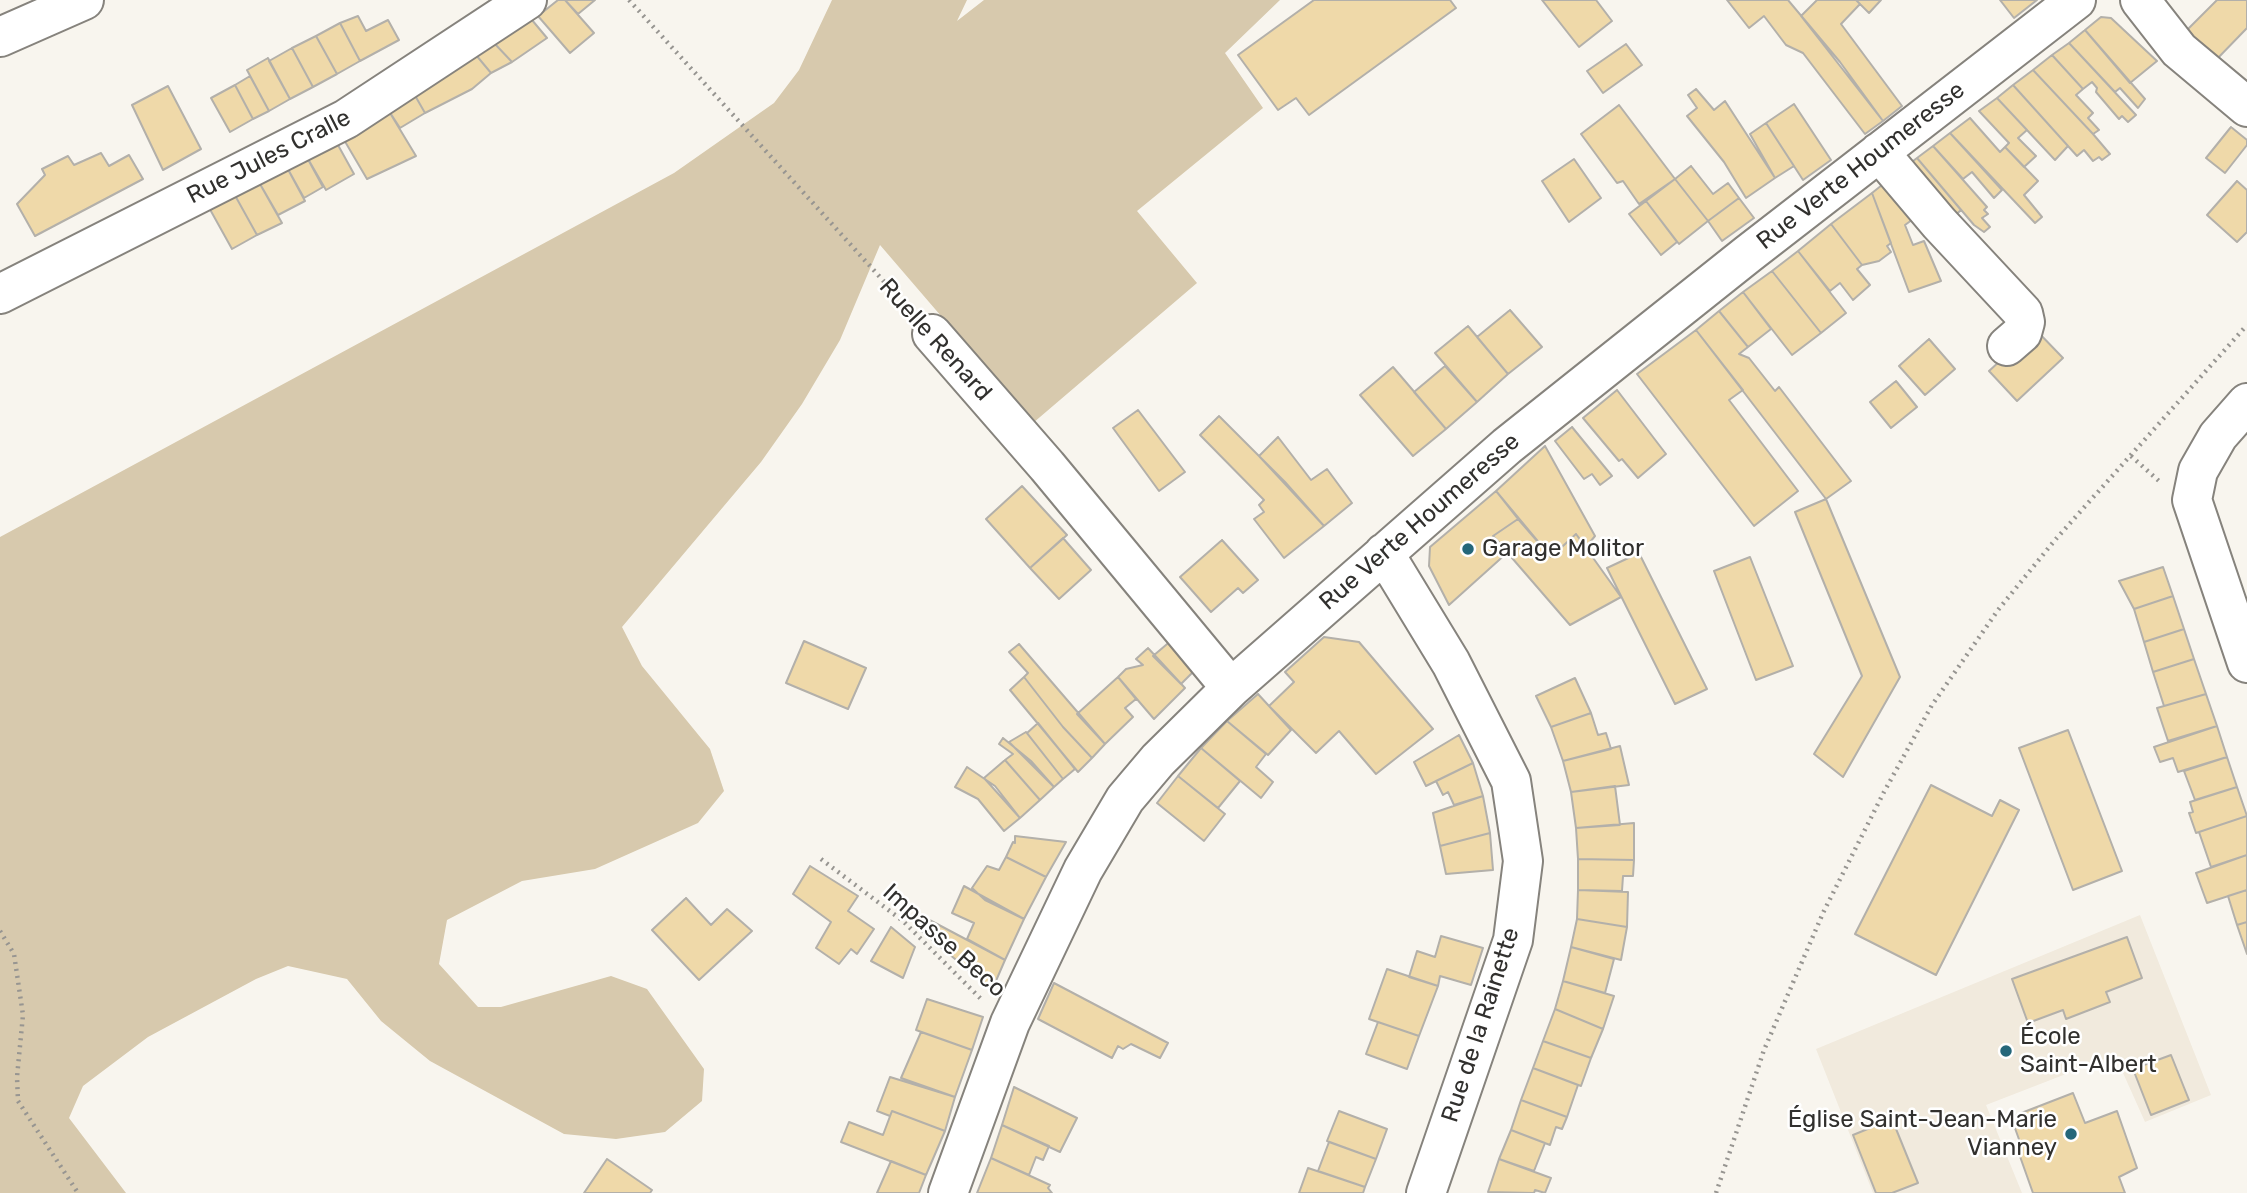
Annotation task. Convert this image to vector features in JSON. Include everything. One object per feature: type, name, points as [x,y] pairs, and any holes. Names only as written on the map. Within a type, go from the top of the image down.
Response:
[{"type":"street","points":[[0,37],[84,0]]},
{"type":"street","name":"Rue Jules Cralle","points":[[0,294],[346,119],[527,0]]},
{"type":"street","name":"Rue Verte Houmeresse","points":[[948,1193],[1010,1023],[1083,870],[1125,799],[1158,760],[1231,688],[1507,446],[2076,0]]},
{"type":"street","points":[[2140,0],[2179,50],[2247,107]]},
{"type":"street","points":[[1880,152],[1939,223],[2023,313],[2025,322],[2022,333],[2007,346]]},
{"type":"street","name":"Ruelle Renard","points":[[932,334],[1047,466],[1231,688]]},
{"type":"street","points":[[2247,403],[2218,436],[2198,471],[2192,500],[2247,663]]},
{"type":"street","name":"Rue de la Rainette","points":[[1384,552],[1451,663],[1511,781],[1523,861],[1513,940],[1426,1193]]},
{"type":"path","name":"Ruelle Renard","points":[[629,0],[932,334]]},
{"type":"path","points":[[1716,1193],[1764,1050],[1823,912],[1932,705],[1998,610],[2055,540],[2247,324]]},
{"type":"path","name":"Impasse Beco","points":[[821,859],[904,921],[986,1004],[1010,1023]]},
{"type":"path","points":[[0,931],[14,954],[23,1015],[17,1077],[18,1101],[78,1193]]},
{"type":"shaded area","points":[[832,0],[967,0],[957,21],[984,0],[1280,0],[1225,53],[1263,108],[1137,211],[1197,283],[1033,423],[880,245],[840,340],[802,404],[761,462],[622,627],[642,666],[710,749],[724,791],[698,823],[595,869],[522,881],[447,920],[439,964],[478,1007],[501,1007],[611,976],[647,989],[704,1069],[702,1101],[665,1132],[616,1139],[564,1134],[430,1061],[381,1021],[347,979],[288,966],[256,979],[148,1037],[83,1086],[69,1118],[126,1193],[0,1193],[0,537],[674,173],[774,103],[799,70]]},
{"type":"shaded area","name":"École Saint-Albert","points":[[2140,915],[2211,1095],[2145,1122],[2115,1055],[1986,1105],[2022,1193],[1873,1193],[1816,1049]]},
{"type":"building","points":[[558,0],[565,0],[594,33],[570,53],[538,16]]},
{"type":"building","points":[[565,0],[595,0],[578,14]]},
{"type":"building","points":[[1314,0],[1450,0],[1456,8],[1309,115],[1296,98],[1278,110],[1238,55]]},
{"type":"building","points":[[1542,0],[1596,0],[1612,21],[1579,47]]},
{"type":"building","points":[[1727,0],[1788,0],[1840,62],[1883,121],[1865,134],[1803,53],[1786,45],[1764,16],[1749,28]]},
{"type":"building","points":[[1817,0],[1856,0],[1860,4],[1841,24],[1902,106],[1883,121],[1801,16]]},
{"type":"building","points":[[1856,0],[1881,0],[1869,13]]},
{"type":"building","points":[[2000,0],[2037,0],[2014,18]]},
{"type":"building","points":[[2217,0],[2247,0],[2247,28],[2216,60],[2187,30]]},
{"type":"building","points":[[358,16],[366,31],[388,20],[399,40],[360,61],[340,23]]},
{"type":"building","points":[[2101,17],[2111,18],[2157,61],[2130,83],[2085,30]]},
{"type":"building","points":[[532,20],[547,38],[512,62],[495,44]]},
{"type":"building","points":[[340,23],[360,61],[337,74],[316,36]]},
{"type":"building","points":[[2085,30],[2145,99],[2138,108],[2120,88],[2115,92],[2069,43]]},
{"type":"building","points":[[316,36],[337,74],[313,87],[292,48]]},
{"type":"building","points":[[2069,43],[2136,115],[2128,122],[2122,116],[2119,119],[2096,92],[2097,88],[2092,82],[2083,89],[2052,55]]},
{"type":"building","points":[[495,44],[512,62],[491,73],[476,55]]},
{"type":"building","points":[[1626,44],[1642,65],[1603,93],[1587,71]]},
{"type":"building","points":[[292,48],[313,87],[290,99],[269,61]]},
{"type":"building","points":[[476,55],[491,73],[472,89],[425,113],[413,92]]},
{"type":"building","points":[[2052,55],[2083,89],[2076,95],[2093,113],[2088,118],[2099,130],[2093,134],[2033,70]]},
{"type":"building","points":[[268,58],[290,99],[269,111],[247,70]]},
{"type":"building","points":[[2033,70],[2110,154],[2102,160],[2099,157],[2093,161],[2084,150],[2077,156],[2013,85]]},
{"type":"building","points":[[250,76],[269,111],[253,119],[235,85]]},
{"type":"building","points":[[235,85],[253,119],[230,132],[211,98]]},
{"type":"building","points":[[2013,85],[2068,146],[2055,160],[1997,98]]},
{"type":"building","points":[[168,86],[201,149],[163,170],[132,105]]},
{"type":"building","points":[[1696,89],[1714,110],[1725,101],[1775,178],[1746,198],[1724,162],[1687,116],[1697,108],[1688,95]]},
{"type":"building","points":[[413,92],[425,113],[400,128],[387,108]]},
{"type":"building","points":[[1997,98],[2027,130],[2018,138],[2036,156],[2024,167],[2005,147],[2009,143],[1979,111]]},
{"type":"building","points":[[1794,104],[1831,160],[1803,180],[1766,123]]},
{"type":"building","points":[[1619,105],[1675,179],[1639,204],[1623,181],[1617,183],[1581,134]]},
{"type":"building","points":[[387,108],[416,156],[367,179],[340,133]]},
{"type":"building","points":[[1970,118],[2000,152],[2005,147],[2038,181],[2024,195],[2042,217],[2035,223],[1950,133]]},
{"type":"building","points":[[1766,123],[1794,166],[1775,178],[1750,134]]},
{"type":"building","points":[[2231,127],[2247,140],[2247,145],[2225,173],[2206,158]]},
{"type":"building","points":[[1950,133],[2002,190],[1994,198],[1972,172],[1963,179],[1933,146]]},
{"type":"building","points":[[333,136],[354,174],[326,190],[304,152]]},
{"type":"building","points":[[1933,146],[1987,207],[1984,210],[1988,214],[1982,218],[1990,227],[1984,232],[1974,225],[1917,158]]},
{"type":"building","points":[[304,152],[323,187],[304,198],[284,162]]},
{"type":"building","points":[[101,153],[109,166],[129,155],[143,179],[35,236],[17,204],[45,175],[42,169],[68,156],[74,165]]},
{"type":"building","points":[[1917,158],[1961,210],[1950,220],[1900,171]]},
{"type":"building","points":[[1574,159],[1601,198],[1569,222],[1542,181]]},
{"type":"building","points":[[284,162],[305,201],[278,215],[256,177]]},
{"type":"building","points":[[1691,166],[1713,194],[1728,183],[1739,198],[1708,221],[1675,179]]},
{"type":"building","points":[[256,177],[282,223],[257,235],[232,190]]},
{"type":"building","points":[[1892,177],[1920,214],[1905,225],[1913,245],[1924,241],[1941,281],[1909,292],[1872,193]]},
{"type":"building","points":[[1675,179],[1708,221],[1679,244],[1646,201]]},
{"type":"building","points":[[2237,181],[2247,190],[2247,232],[2237,242],[2207,215]]},
{"type":"building","points":[[232,190],[257,235],[232,249],[207,204]]},
{"type":"building","points":[[1872,193],[1891,243],[1887,246],[1891,252],[1879,261],[1862,265],[1831,224]]},
{"type":"building","points":[[1739,198],[1754,218],[1722,241],[1708,221]]},
{"type":"building","points":[[1646,201],[1677,242],[1661,255],[1629,214]]},
{"type":"building","points":[[1831,224],[1862,265],[1857,269],[1870,285],[1853,300],[1840,283],[1830,291],[1798,251]]},
{"type":"building","points":[[1798,251],[1846,313],[1821,333],[1772,271]]},
{"type":"building","points":[[1772,271],[1821,333],[1792,355],[1743,292]]},
{"type":"building","points":[[1743,292],[1771,329],[1748,347],[1719,311]]},
{"type":"building","points":[[1510,310],[1542,347],[1508,374],[1477,337]]},
{"type":"building","points":[[1719,311],[1748,347],[1739,354],[1749,358],[1775,391],[1779,387],[1851,481],[1826,499],[1696,330]]},
{"type":"building","points":[[1468,326],[1508,374],[1477,402],[1435,353]]},
{"type":"building","points":[[2035,329],[2063,358],[2017,401],[1989,371]]},
{"type":"building","points":[[1696,330],[1743,390],[1729,400],[1798,491],[1754,526],[1637,374]]},
{"type":"building","points":[[1929,339],[1955,369],[1925,395],[1899,366]]},
{"type":"building","points":[[1445,366],[1477,402],[1446,429],[1414,392]]},
{"type":"building","points":[[1393,367],[1446,429],[1413,456],[1360,395]]},
{"type":"building","points":[[1896,381],[1917,407],[1891,428],[1870,402]]},
{"type":"building","points":[[1617,390],[1666,454],[1638,478],[1622,459],[1619,461],[1583,418]]},
{"type":"building","points":[[1138,410],[1185,472],[1159,491],[1113,428]]},
{"type":"building","points":[[1219,416],[1285,482],[1324,526],[1284,558],[1254,519],[1264,512],[1259,505],[1264,500],[1200,435]]},
{"type":"building","points":[[1572,427],[1612,476],[1600,485],[1592,474],[1584,479],[1555,441]]},
{"type":"building","points":[[1278,437],[1311,480],[1327,469],[1352,503],[1324,526],[1259,456]]},
{"type":"building","points":[[1545,446],[1595,536],[1586,547],[1576,534],[1551,557],[1496,491]]},
{"type":"building","points":[[1022,486],[1067,535],[1030,568],[986,519]]},
{"type":"building","name":"Garage Molitor","points":[[1496,491],[1518,519],[1493,536],[1508,552],[1449,605],[1429,566],[1430,547]]},
{"type":"building","points":[[1826,499],[1900,677],[1843,777],[1814,754],[1862,676],[1795,512]]},
{"type":"building","points":[[1518,519],[1551,557],[1576,534],[1621,597],[1570,625],[1493,536]]},
{"type":"building","points":[[1063,538],[1091,570],[1059,599],[1030,568]]},
{"type":"building","points":[[1222,540],[1258,580],[1243,593],[1238,588],[1211,612],[1180,577]]},
{"type":"building","points":[[1639,553],[1707,689],[1675,704],[1607,568]]},
{"type":"building","points":[[1750,557],[1793,666],[1756,680],[1714,571]]},
{"type":"building","points":[[2163,567],[2173,596],[2134,609],[2119,581]]},
{"type":"building","points":[[2173,596],[2184,629],[2144,642],[2134,609]]},
{"type":"building","points":[[2184,629],[2194,659],[2153,672],[2144,642]]},
{"type":"building","points":[[1324,637],[1359,642],[1433,729],[1376,774],[1339,731],[1316,753],[1269,706],[1294,682],[1285,672]]},
{"type":"building","points":[[1173,639],[1195,670],[1181,684],[1153,656]]},
{"type":"building","points":[[804,641],[866,668],[848,709],[786,683]]},
{"type":"building","points":[[1019,644],[1105,744],[1092,758],[1063,727],[1024,677],[1028,673],[1009,652]]},
{"type":"building","points":[[1148,648],[1185,688],[1154,719],[1118,677],[1126,669],[1143,665],[1136,659]]},
{"type":"building","points":[[2194,659],[2206,694],[2164,706],[2153,672]]},
{"type":"building","points":[[1024,677],[1063,727],[1092,758],[1078,772],[1010,690]]},
{"type":"building","points":[[1118,677],[1136,699],[1125,708],[1133,717],[1105,744],[1077,714]]},
{"type":"building","points":[[1575,678],[1591,713],[1551,727],[1536,696]]},
{"type":"building","points":[[1258,694],[1291,730],[1268,755],[1227,721]]},
{"type":"building","points":[[2206,694],[2217,726],[2168,741],[2157,708]]},
{"type":"building","points":[[1591,713],[1598,735],[1606,733],[1611,749],[1563,761],[1551,727]]},
{"type":"building","points":[[1227,721],[1266,754],[1256,767],[1273,782],[1261,798],[1201,748]]},
{"type":"building","points":[[1038,723],[1075,769],[1063,779],[1027,733]]},
{"type":"building","points":[[2217,726],[2227,757],[2178,772],[2173,758],[2160,762],[2154,747]]},
{"type":"building","points":[[2068,730],[2122,871],[2073,890],[2019,748]]},
{"type":"building","points":[[1026,732],[1063,779],[1054,787],[1009,742]]},
{"type":"building","points":[[1459,735],[1473,763],[1426,786],[1414,762]]},
{"type":"building","points":[[1003,738],[1031,761],[1054,787],[1040,800],[1005,760],[1013,754],[999,744]]},
{"type":"building","points":[[1620,746],[1629,785],[1571,792],[1563,761]]},
{"type":"building","points":[[1201,748],[1240,781],[1218,808],[1178,776]]},
{"type":"building","points":[[2227,757],[2237,787],[2195,800],[2184,771]]},
{"type":"building","points":[[1005,760],[1040,800],[1020,818],[984,778]]},
{"type":"building","points":[[1473,763],[1483,796],[1454,805],[1448,792],[1443,795],[1436,781]]},
{"type":"building","points":[[967,767],[995,786],[1020,818],[1004,831],[978,799],[955,787]]},
{"type":"building","points":[[1178,776],[1225,814],[1204,841],[1157,803]]},
{"type":"building","points":[[1931,785],[1992,816],[2000,800],[2019,810],[1936,975],[1855,934]]},
{"type":"building","points":[[1615,786],[1620,825],[1576,828],[1571,792]]},
{"type":"building","points":[[2237,787],[2247,816],[2196,833],[2189,813],[2193,812],[2190,802]]},
{"type":"building","points":[[1483,796],[1490,833],[1440,846],[1433,813]]},
{"type":"building","points":[[2247,816],[2247,855],[2211,867],[2199,832]]},
{"type":"building","points":[[1634,823],[1634,860],[1578,859],[1576,828]]},
{"type":"building","points":[[1490,833],[1493,870],[1446,874],[1440,846]]},
{"type":"building","points":[[1015,836],[1066,842],[1046,877],[1006,857],[1013,842],[1015,843]]},
{"type":"building","points":[[2247,855],[2247,890],[2207,903],[2196,873]]},
{"type":"building","points":[[1006,857],[1046,877],[1024,919],[985,900],[972,888],[987,866],[999,870]]},
{"type":"building","points":[[1578,859],[1634,860],[1633,876],[1623,876],[1622,891],[1578,890]]},
{"type":"building","points":[[810,866],[858,896],[848,911],[874,929],[857,954],[851,949],[839,964],[816,948],[831,922],[793,894]]},
{"type":"building","points":[[964,886],[1024,919],[1005,960],[967,939],[974,923],[952,913]]},
{"type":"building","points":[[1578,890],[1628,892],[1627,927],[1577,919]]},
{"type":"building","points":[[2247,890],[2247,922],[2237,925],[2228,896]]},
{"type":"building","points":[[686,898],[711,925],[727,909],[752,931],[699,980],[652,930]]},
{"type":"building","points":[[922,916],[1005,960],[992,990],[918,928]]},
{"type":"building","points":[[1577,919],[1627,927],[1621,960],[1571,947]]},
{"type":"building","points":[[2247,922],[2247,954],[2237,925]]},
{"type":"building","points":[[891,927],[915,947],[903,978],[871,961]]},
{"type":"building","points":[[1441,936],[1483,948],[1471,985],[1440,976],[1438,986],[1409,977],[1417,951],[1435,957]]},
{"type":"building","points":[[2127,937],[2142,978],[2106,992],[2110,1002],[2066,1019],[2063,1010],[2028,1023],[2012,979]]},
{"type":"building","points":[[1571,947],[1614,959],[1605,993],[1563,981]]},
{"type":"building","points":[[1387,969],[1438,986],[1419,1036],[1369,1019]]},
{"type":"building","points":[[1563,981],[1614,996],[1603,1029],[1555,1009]]},
{"type":"building","points":[[1054,983],[1168,1043],[1160,1058],[1131,1044],[1123,1049],[1118,1046],[1112,1058],[1038,1019]]},
{"type":"building","points":[[927,999],[983,1017],[972,1050],[916,1030]]},
{"type":"building","points":[[1555,1009],[1603,1029],[1591,1058],[1543,1041]]},
{"type":"building","points":[[1378,1022],[1419,1036],[1407,1069],[1366,1054]]},
{"type":"building","points":[[921,1032],[972,1050],[955,1097],[901,1078]]},
{"type":"building","points":[[1543,1041],[1591,1058],[1581,1086],[1533,1068]]},
{"type":"building","points":[[2171,1055],[2189,1100],[2151,1115],[2133,1069]]},
{"type":"building","points":[[1533,1068],[1578,1085],[1567,1117],[1521,1100]]},
{"type":"building","points":[[890,1077],[955,1097],[945,1131],[892,1111],[890,1116],[877,1111]]},
{"type":"building","points":[[1014,1087],[1077,1118],[1060,1152],[1002,1125]]},
{"type":"building","name":"Église Saint-Jean-Marie Vianney","points":[[2073,1093],[2085,1123],[2117,1111],[2137,1168],[2119,1177],[2125,1193],[2033,1193],[2017,1148],[2021,1145],[2011,1117]]},
{"type":"building","points":[[1521,1100],[1567,1117],[1562,1129],[1556,1127],[1550,1145],[1511,1130]]},
{"type":"building","points":[[892,1111],[945,1131],[926,1175],[841,1142],[849,1122],[883,1135]]},
{"type":"building","points":[[1339,1111],[1387,1129],[1376,1159],[1327,1141]]},
{"type":"building","points":[[1892,1119],[1918,1183],[1892,1193],[1876,1193],[1853,1135]]},
{"type":"building","points":[[1002,1125],[1049,1146],[1043,1160],[1036,1157],[1029,1175],[991,1158]]},
{"type":"building","points":[[1511,1130],[1545,1143],[1534,1171],[1499,1159]]},
{"type":"building","points":[[1329,1142],[1376,1159],[1365,1187],[1318,1171]]},
{"type":"building","points":[[991,1158],[1050,1185],[1048,1188],[1052,1193],[977,1193]]},
{"type":"building","points":[[607,1159],[652,1190],[650,1193],[584,1193]]},
{"type":"building","points":[[1499,1159],[1551,1178],[1545,1193],[1535,1190],[1534,1193],[1488,1192]]},
{"type":"building","points":[[891,1161],[926,1175],[919,1193],[877,1193]]},
{"type":"building","points":[[1308,1168],[1365,1187],[1363,1193],[1299,1193]]},
{"type":"place","name":"Garage Molitor","points":[[1468,549]]},
{"type":"place","name":"École Saint-Albert","points":[[2006,1051]]},
{"type":"place","name":"Église Saint-Jean-Marie Vianney","points":[[2071,1134]]}]
